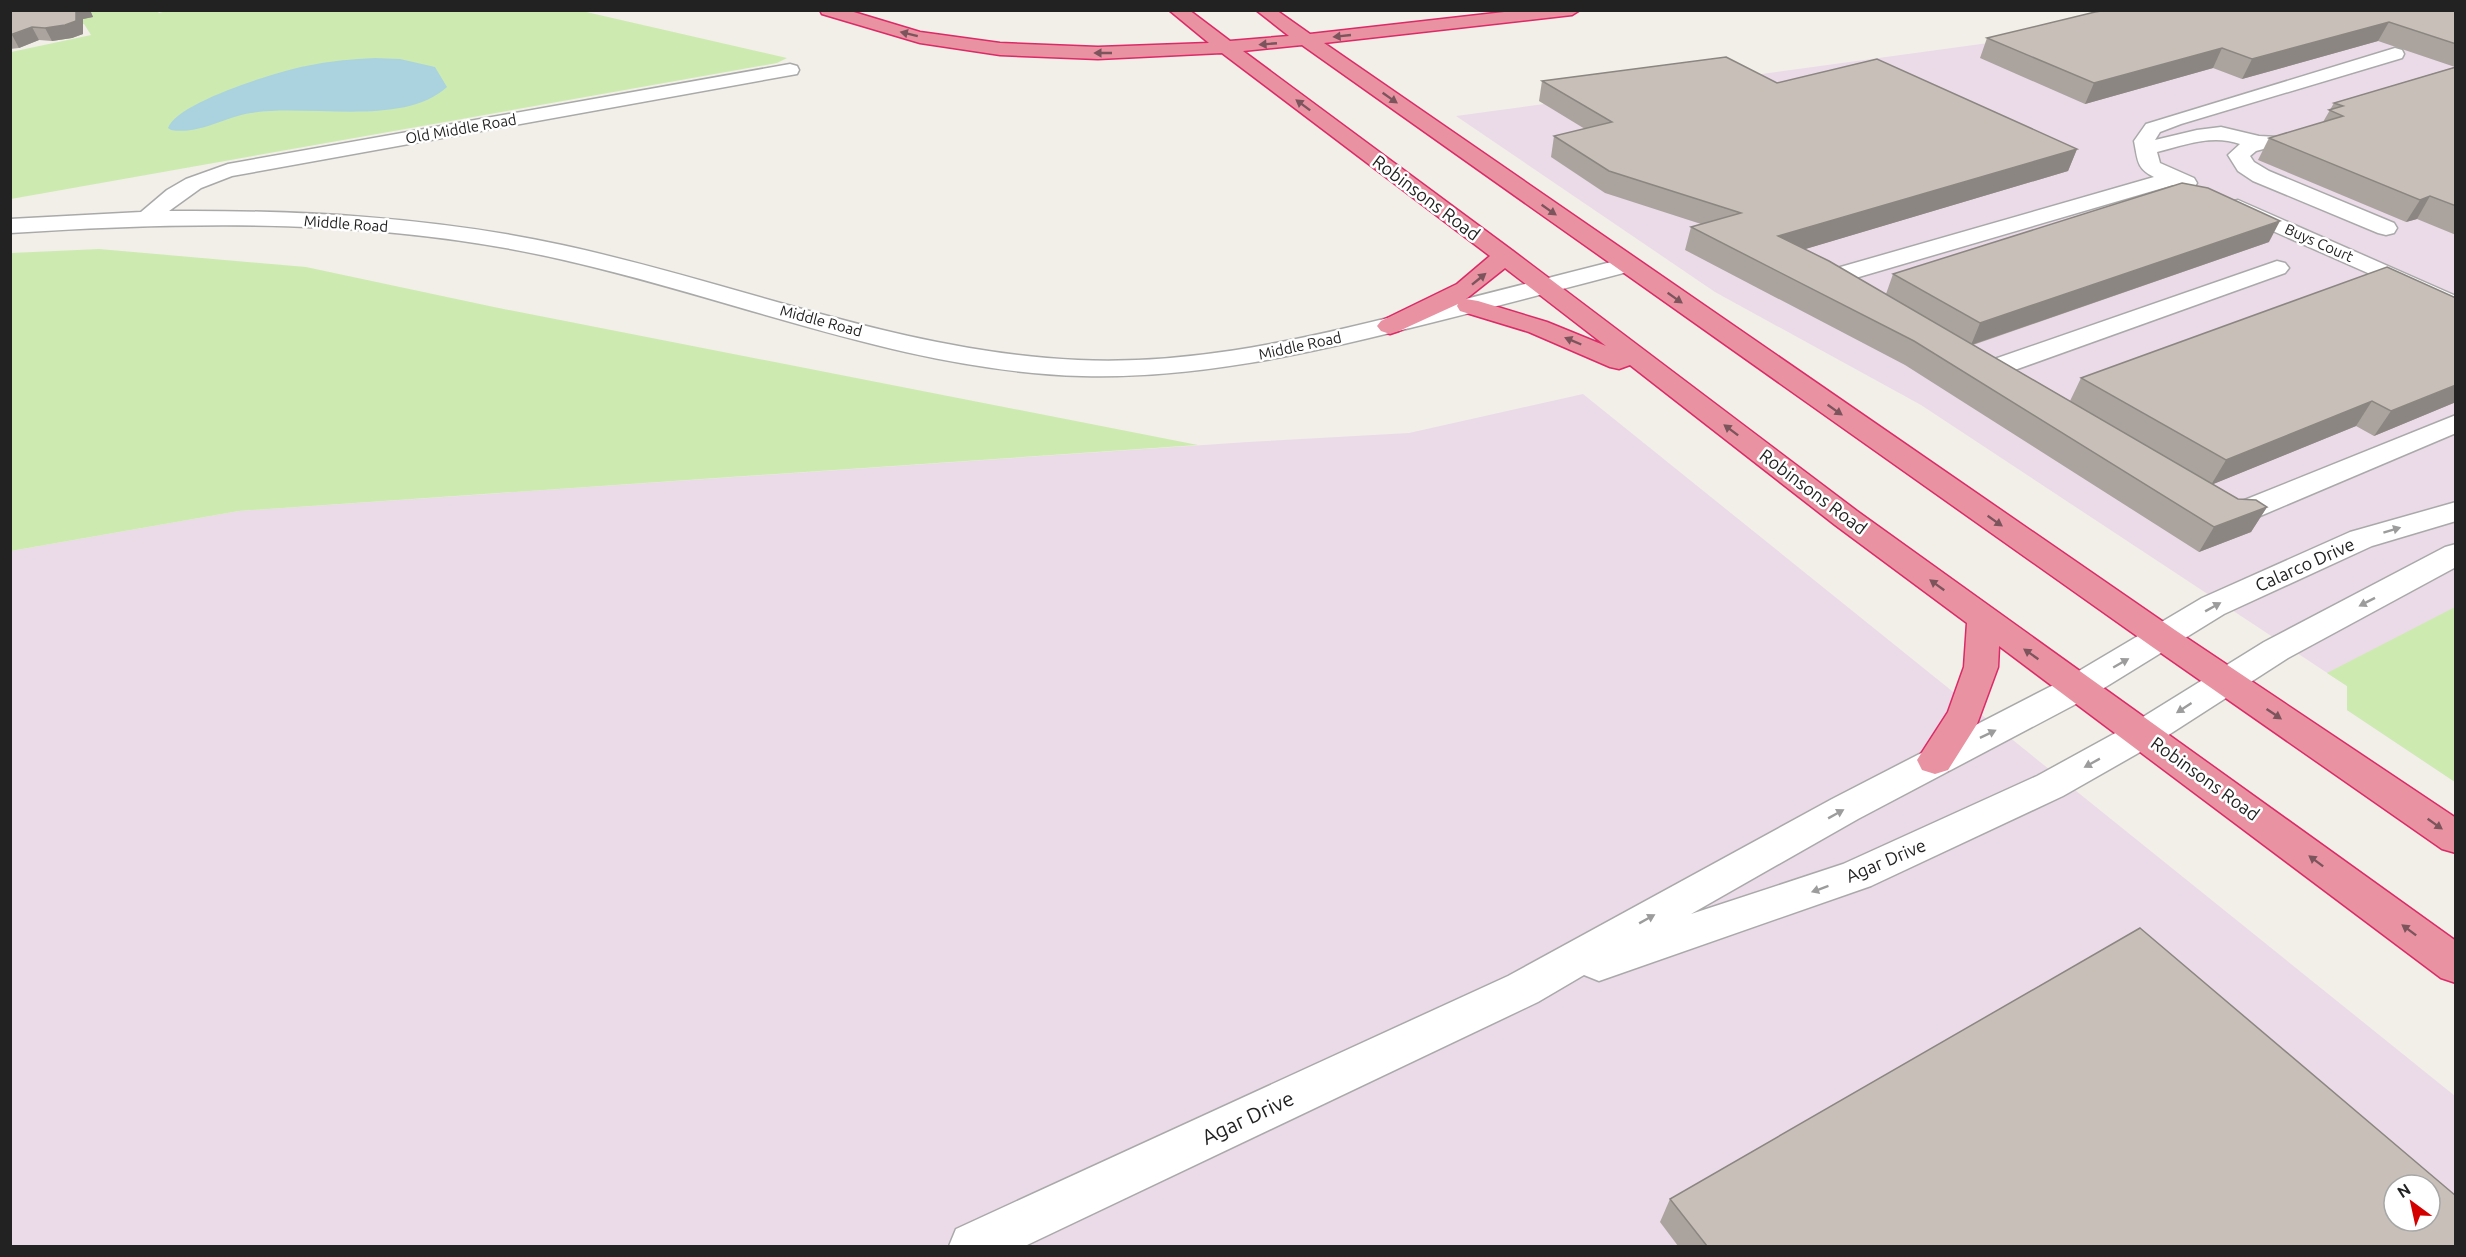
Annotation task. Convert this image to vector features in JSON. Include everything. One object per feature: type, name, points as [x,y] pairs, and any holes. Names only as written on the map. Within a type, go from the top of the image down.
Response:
[{"type":"highway","points":[[828,10],[914,35],[985,47],[1076,53],[1161,52],[1229,47],[1572,10]]},
{"type":"highway","name":"Robinsons Road","points":[[1177,10],[1229,47],[1505,256],[1542,287],[1984,620],[2079,687],[2456,965]]},
{"type":"highway","points":[[1264,10],[2163,638],[2456,838]]},
{"type":"highway","points":[[1342,64],[1352,56],[1381,44],[1426,32],[1484,21]]},
{"type":"highway","points":[[1161,52],[1205,66]]},
{"type":"highway","points":[[1227,70],[1270,80]]},
{"type":"highway","points":[[1390,326],[1466,289],[1505,256]]},
{"type":"highway","points":[[1469,306],[1538,327],[1604,354],[1682,393]]},
{"type":"highway","points":[[1935,760],[1965,715],[1981,667],[1984,620]]},
{"type":"street","points":[[2260,144],[2238,135],[2223,133],[2147,157],[2144,141],[2153,128],[2174,120],[2395,54]]},
{"type":"street","name":"Old Middle Road","points":[[147,219],[179,190],[228,170],[790,70]]},
{"type":"street","points":[[2294,134],[2249,147],[2239,155],[2246,166],[2254,171],[2386,228]]},
{"type":"street","name":"Buys Court","points":[[2147,157],[2174,178],[2456,305]]},
{"type":"street","points":[[1871,300],[1832,277],[2174,178]]},
{"type":"street","name":"Middle Road","points":[[10,226],[147,219],[258,219],[419,229],[490,238],[564,252],[932,350],[1027,364],[1127,369],[1223,361],[1284,351],[1627,265]]},
{"type":"street","points":[[2020,388],[1980,364],[2277,268]]},
{"type":"street","points":[[2204,497],[2235,515],[2456,423]]},
{"type":"street","name":"Calarco Drive","points":[[2163,638],[2213,606],[2361,539],[2456,511]]},
{"type":"street","points":[[2226,681],[2281,647],[2456,554]]},
{"type":"street","name":"Agar Drive","points":[[973,1246],[1523,989],[1935,760],[2079,687],[2163,638]]},
{"type":"street","name":"Agar Drive","points":[[1523,989],[1857,875],[2050,786],[2143,734],[2226,681]]},
{"type":"shaded area","points":[[2222,11],[2455,11],[2455,782],[2347,710],[2347,686],[1921,405],[1715,292],[1456,116]]},
{"type":"shaded area","points":[[1583,394],[2455,1096],[2455,1246],[11,1246],[11,551],[239,511],[1409,433]]},
{"type":"green space","points":[[91,10],[157,10],[159,13],[170,10],[582,11],[787,58],[777,63],[11,199],[11,52],[91,35],[84,24],[11,38]]},
{"type":"green space","points":[[99,249],[306,267],[494,307],[1198,445],[239,511],[11,551],[11,253]]},
{"type":"green space","points":[[2455,607],[2455,782],[2347,710],[2347,686],[2327,673]]},
{"type":"water","points":[[375,58],[400,59],[435,67],[447,87],[428,99],[405,107],[380,111],[273,111],[241,115],[192,130],[181,131],[168,128],[175,118],[208,98],[253,81],[315,64]]},
{"type":"building","points":[[10,10],[76,10],[76,21],[45,28],[32,27],[10,35]]},
{"type":"building","points":[[2108,10],[2456,10],[2456,44],[2389,22],[2252,59],[2222,48],[2094,83],[1987,38]]},
{"type":"building","points":[[1726,57],[1777,83],[1877,59],[2077,149],[1778,236],[1829,261],[2238,499],[2256,500],[2267,507],[2214,527],[1914,341],[1691,227],[1741,213],[1609,171],[1554,136],[1612,122],[1542,81]]},
{"type":"building","points":[[2456,67],[2456,206],[2430,196],[2420,200],[2269,138],[2343,116],[2329,110],[2343,106],[2334,103]]},
{"type":"building","points":[[2182,183],[2208,188],[2280,221],[1980,323],[1893,274]]},
{"type":"building","points":[[2387,267],[2456,298],[2456,385],[2391,411],[2372,401],[2226,460],[2081,378]]},
{"type":"building","points":[[2140,928],[2429,1173],[2382,1173],[2382,1233],[2442,1233],[2442,1184],[2456,1196],[2456,1246],[1707,1246],[1670,1199]]}]
